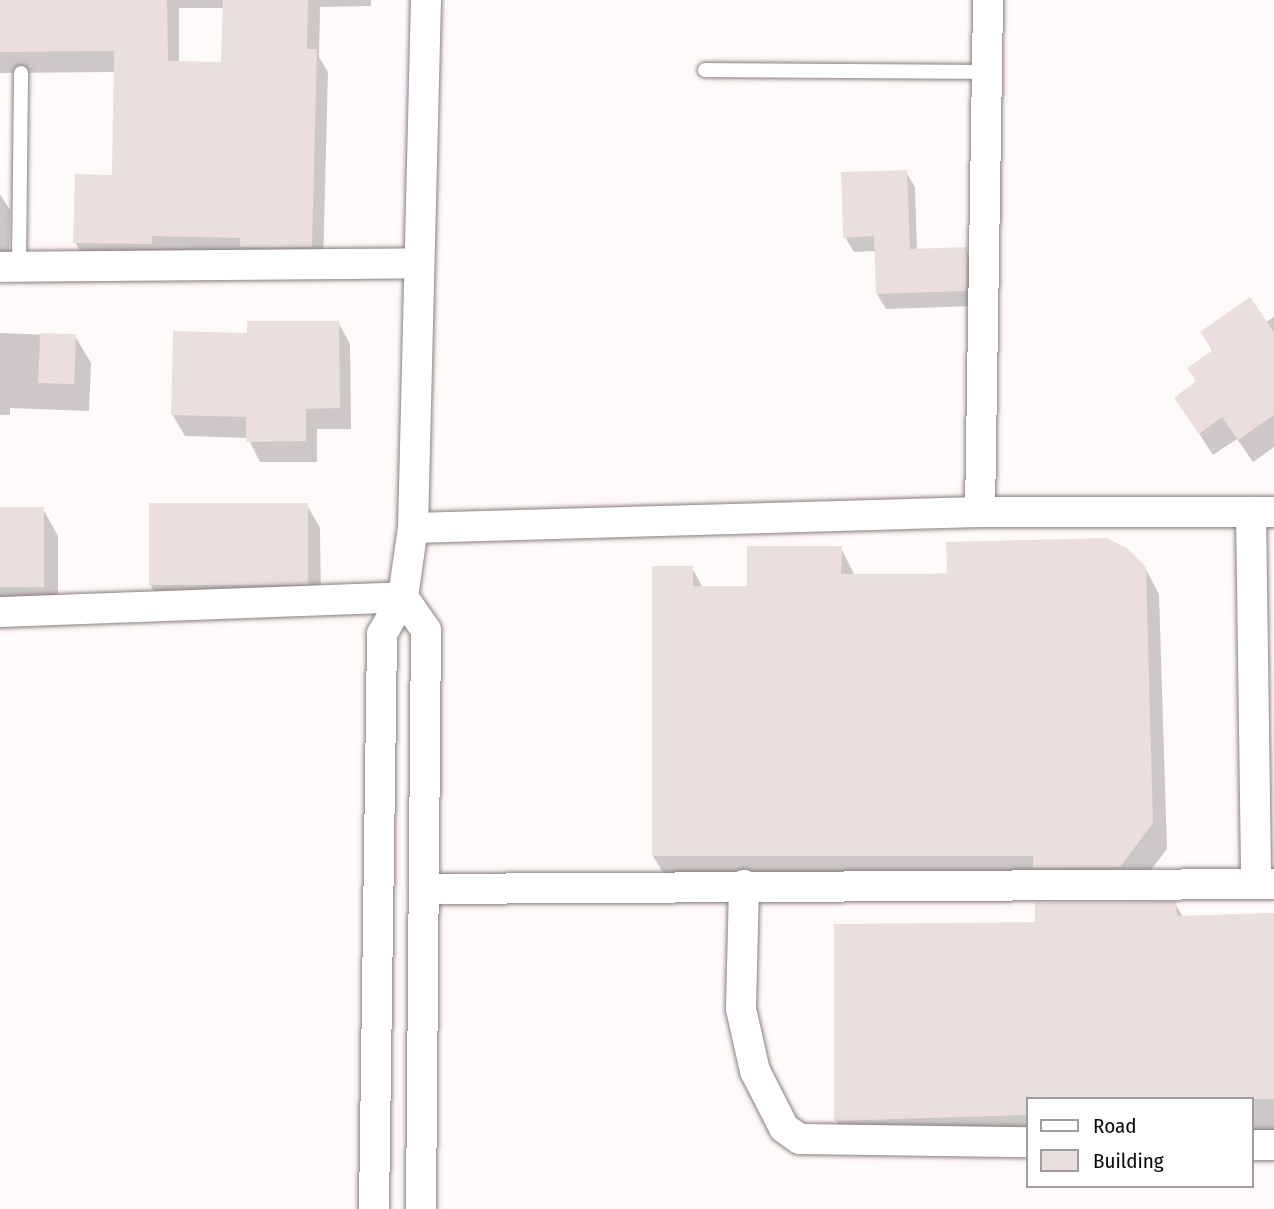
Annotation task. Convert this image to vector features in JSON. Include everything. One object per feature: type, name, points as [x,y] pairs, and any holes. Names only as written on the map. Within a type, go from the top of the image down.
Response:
[{"type":"street","points":[[374,1209],[382,634],[403,597],[413,528],[425,0]]},
{"type":"street","points":[[980,512],[988,0]]},
{"type":"street","points":[[10,267],[417,263]]},
{"type":"street","points":[[413,528],[980,512],[1263,512],[1265,884],[424,889]]},
{"type":"street","points":[[0,612],[403,597]]},
{"type":"street","points":[[403,597],[426,630],[421,1209]]},
{"type":"street","points":[[744,885],[741,1009],[755,1071],[784,1128],[800,1139],[1026,1142]]},
{"type":"street","points":[[1253,1145],[1274,1145]]},
{"type":"lane","points":[[705,70],[987,72]]},
{"type":"lane","points":[[10,267],[21,73]]},
{"type":"building","points":[[0,0],[167,0],[168,61],[221,62],[223,0],[308,0],[307,49],[317,49],[312,247],[240,247],[240,238],[152,236],[152,244],[73,243],[75,174],[112,175],[114,51],[0,52]]},
{"type":"building","points":[[907,170],[910,249],[967,247],[966,291],[876,294],[874,236],[843,238],[841,172]]},
{"type":"building","points":[[1250,297],[1274,332],[1274,415],[1238,440],[1222,417],[1199,434],[1174,398],[1196,381],[1187,368],[1213,350],[1200,332]]},
{"type":"building","points":[[247,321],[339,321],[340,408],[306,409],[306,441],[246,442],[246,417],[171,415],[173,331],[247,333]]},
{"type":"building","points":[[40,333],[76,334],[74,384],[38,383]]},
{"type":"building","points":[[149,503],[308,503],[308,585],[149,585]]},
{"type":"building","points":[[0,507],[44,507],[44,587],[0,587]]},
{"type":"building","points":[[1107,538],[1127,548],[1146,567],[1153,823],[1120,867],[1033,868],[1033,856],[652,856],[652,566],[693,566],[693,586],[747,586],[747,546],[842,546],[841,574],[947,574],[946,542]]},
{"type":"building","points":[[1176,902],[1177,916],[1274,913],[1274,1099],[1026,1097],[1026,1115],[834,1121],[834,924],[1035,922],[1035,903]]}]
